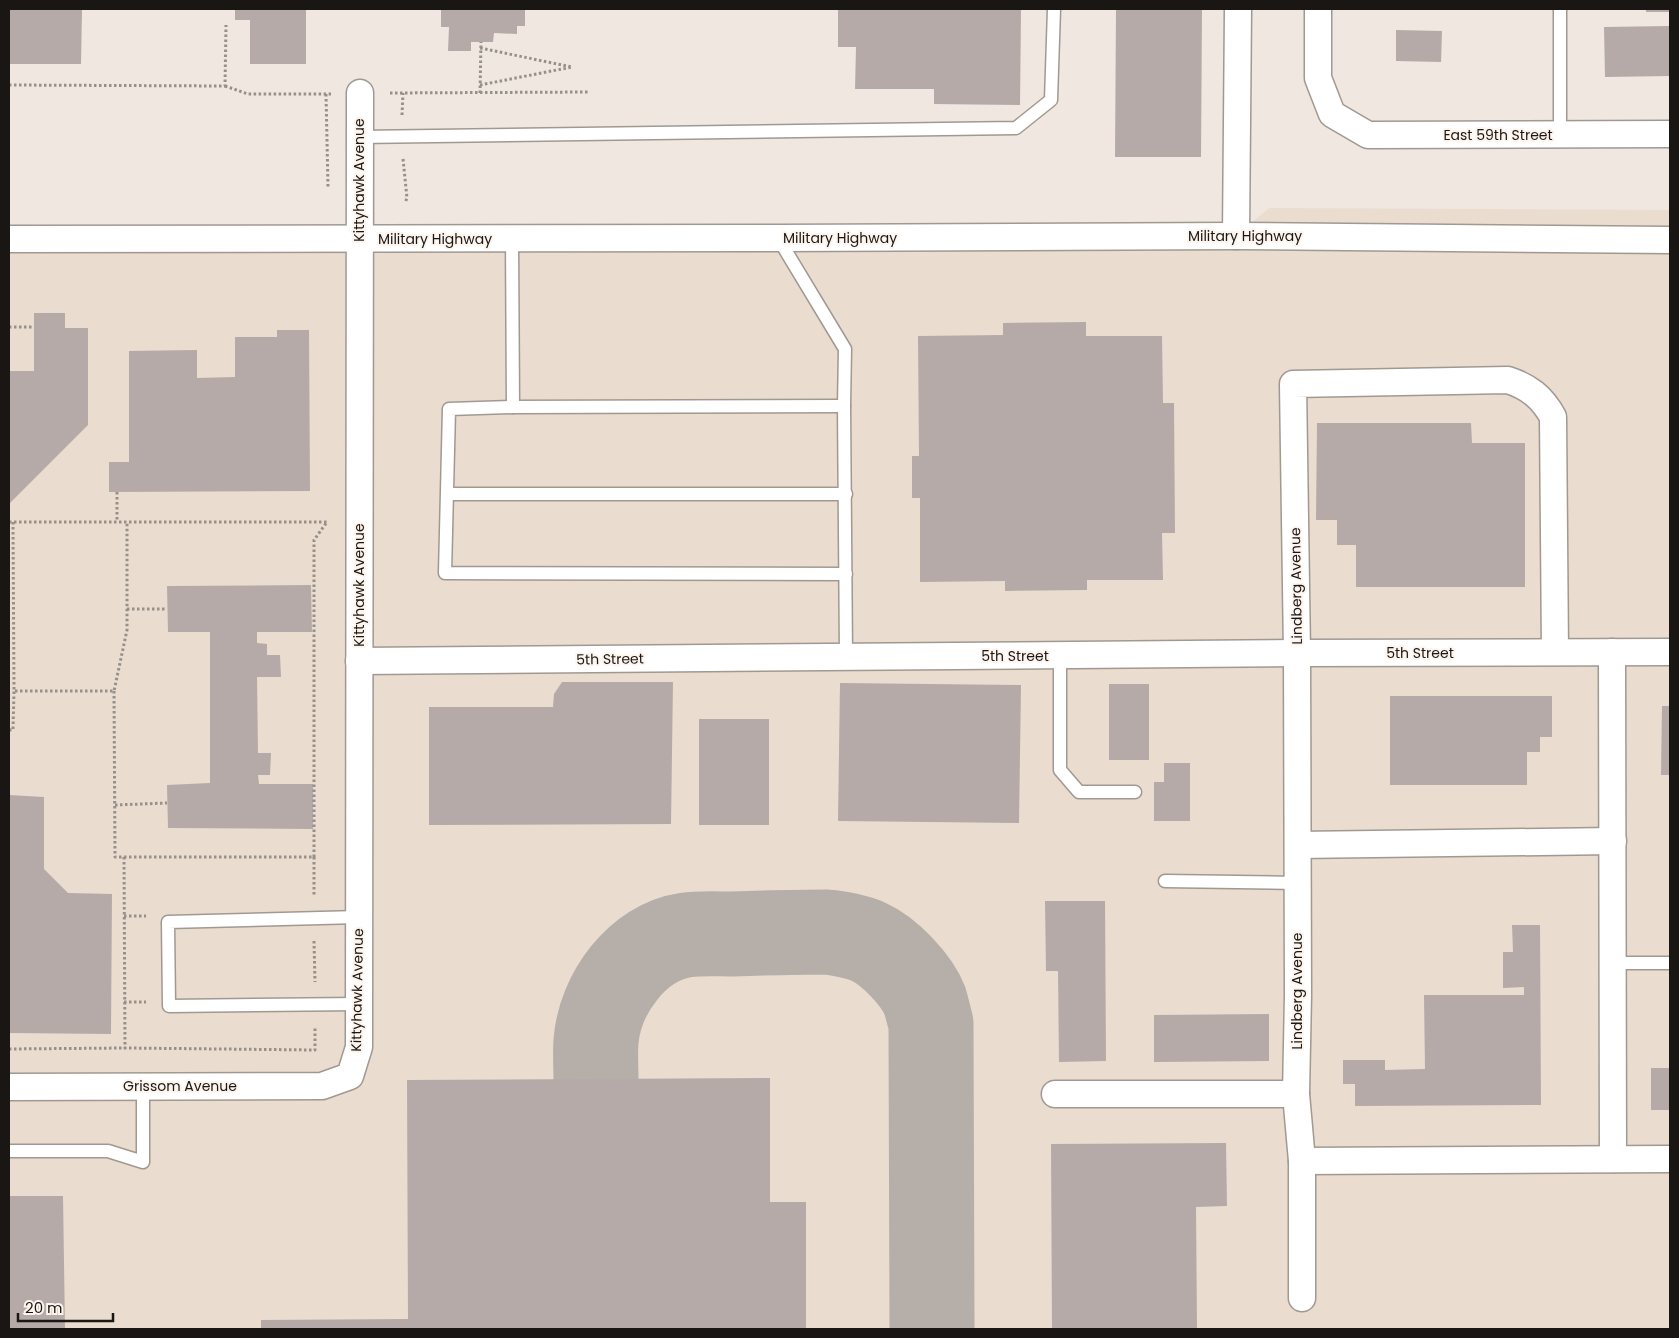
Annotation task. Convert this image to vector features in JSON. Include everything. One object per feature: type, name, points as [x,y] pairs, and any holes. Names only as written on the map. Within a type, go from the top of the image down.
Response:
[{"type":"street","points":[[1236,236],[1238,9]]},
{"type":"street","name":"East 59th Street","points":[[1318,9],[1318,78],[1332,114],[1368,135],[1670,134]]},
{"type":"street","name":"Kittyhawk Avenue","points":[[350,1076],[359,1047],[358,239],[360,93]]},
{"type":"street","name":"Military Highway","points":[[9,239],[1236,236],[1670,240]]},
{"type":"street","name":"Lindberg Avenue","points":[[1302,1298],[1302,1161],[1296,1094],[1298,845],[1293,384],[1508,380],[1525,386],[1548,407],[1554,417],[1555,652]]},
{"type":"street","points":[[1612,652],[1612,1159]]},
{"type":"street","name":"5th Street","points":[[359,661],[846,656],[1670,652]]},
{"type":"street","points":[[1298,845],[1613,841]]},
{"type":"street","name":"Grissom Avenue","points":[[9,1087],[322,1086],[350,1076]]},
{"type":"street","points":[[1055,1094],[1296,1094]]},
{"type":"street","points":[[1302,1161],[1670,1160]]},
{"type":"lane","points":[[359,137],[1016,128],[1051,100],[1054,9]]},
{"type":"lane","points":[[1560,9],[1560,135]]},
{"type":"lane","points":[[778,238],[845,349],[846,656]]},
{"type":"lane","points":[[512,239],[513,407]]},
{"type":"lane","points":[[844,406],[513,407],[449,409],[445,573],[846,574]]},
{"type":"lane","points":[[448,494],[846,494]]},
{"type":"lane","points":[[1060,656],[1060,770],[1079,792],[1135,792]]},
{"type":"lane","points":[[1165,881],[1297,883]]},
{"type":"lane","points":[[359,917],[168,922],[169,1006],[359,1004]]},
{"type":"lane","points":[[1612,963],[1670,962]]},
{"type":"lane","points":[[9,1152],[108,1152],[143,1162],[143,1086]]},
{"type":"path","points":[[225,86],[226,25]]},
{"type":"path","points":[[480,93],[481,42]]},
{"type":"path","points":[[480,48],[572,67],[480,85]]},
{"type":"path","points":[[9,85],[225,86],[248,94],[589,92]]},
{"type":"path","points":[[326,94],[328,196]]},
{"type":"path","points":[[9,327],[34,327]]},
{"type":"path","points":[[116,492],[116,522]]},
{"type":"path","points":[[9,730],[13,730],[14,691],[11,522],[358,521]]},
{"type":"path","points":[[127,522],[127,630],[114,691],[115,857],[314,857],[314,540],[327,522]]},
{"type":"path","points":[[127,609],[167,609]]},
{"type":"path","points":[[14,691],[114,691]]},
{"type":"path","points":[[115,805],[167,803]]},
{"type":"path","points":[[9,1049],[125,1048]]},
{"type":"shaded area","points":[[1269,208],[1670,210],[1670,1329],[9,1329],[9,239],[1236,236]]},
{"type":"building","points":[[9,9],[82,9],[81,64],[9,64]]},
{"type":"building","points":[[235,9],[306,9],[306,64],[250,64],[250,20],[235,20]]},
{"type":"building","points":[[441,9],[525,9],[525,26],[517,26],[517,34],[494,33],[493,42],[471,42],[471,51],[448,51],[449,27],[441,27]]},
{"type":"building","points":[[838,9],[1021,9],[1020,105],[934,104],[934,89],[855,89],[856,47],[838,47]]},
{"type":"building","points":[[1116,9],[1202,9],[1201,157],[1115,157]]},
{"type":"building","points":[[1646,9],[1670,9],[1670,12],[1646,12]]},
{"type":"building","points":[[1670,26],[1670,76],[1605,77],[1604,27]]},
{"type":"building","points":[[1396,30],[1442,31],[1441,62],[1396,61]]},
{"type":"building","points":[[34,313],[65,313],[65,328],[88,328],[88,425],[9,504],[9,371],[34,371]]},
{"type":"building","points":[[1086,322],[1086,336],[1162,336],[1163,403],[1174,403],[1175,533],[1162,533],[1163,580],[1087,580],[1087,590],[1005,591],[1005,581],[920,582],[920,498],[912,498],[912,456],[919,456],[918,336],[1003,335],[1003,323]]},
{"type":"building","points":[[277,330],[309,330],[310,491],[109,492],[109,462],[129,462],[129,351],[197,350],[197,378],[235,377],[235,337],[277,337]]},
{"type":"building","points":[[1317,423],[1471,423],[1472,443],[1525,443],[1525,587],[1356,587],[1356,545],[1337,545],[1337,520],[1316,520]]},
{"type":"building","points":[[311,585],[312,632],[257,632],[257,643],[267,644],[267,655],[280,655],[281,677],[257,677],[258,753],[271,753],[270,775],[258,775],[259,784],[313,784],[313,829],[168,828],[167,785],[210,783],[210,632],[168,632],[167,586]]},
{"type":"building","points":[[562,682],[673,682],[671,824],[429,825],[429,707],[553,707],[554,694]]},
{"type":"building","points":[[840,683],[1021,685],[1019,823],[838,821]]},
{"type":"building","points":[[1109,684],[1149,684],[1149,760],[1109,760]]},
{"type":"building","points":[[1390,696],[1552,696],[1552,737],[1540,737],[1540,752],[1527,752],[1527,785],[1390,785]]},
{"type":"building","points":[[1662,706],[1670,706],[1670,775],[1661,775]]},
{"type":"building","points":[[699,719],[769,719],[769,825],[699,825]]},
{"type":"building","points":[[1164,763],[1190,763],[1190,821],[1154,821],[1154,782],[1164,782]]},
{"type":"building","points":[[9,795],[44,797],[44,869],[68,893],[112,894],[111,1034],[9,1033]]},
{"type":"building","points":[[1045,901],[1105,901],[1106,1061],[1059,1062],[1058,971],[1046,971]]},
{"type":"building","points":[[1512,925],[1540,925],[1541,1105],[1355,1106],[1355,1084],[1343,1084],[1343,1060],[1385,1060],[1385,1070],[1425,1069],[1424,995],[1524,995],[1524,987],[1503,988],[1503,952],[1513,952]]},
{"type":"building","points":[[1269,1014],[1269,1061],[1154,1062],[1154,1015]]},
{"type":"building","points":[[1651,1068],[1670,1068],[1670,1110],[1651,1110]]},
{"type":"building","points":[[770,1078],[770,1202],[806,1202],[806,1329],[261,1329],[261,1320],[408,1319],[407,1080]]},
{"type":"building","points":[[1226,1143],[1227,1206],[1196,1207],[1197,1329],[1052,1329],[1051,1144]]},
{"type":"building","points":[[9,1196],[63,1196],[65,1329],[9,1329]]},
{"type":"taxiway","points":[[596,1079],[596,1041],[599,1023],[613,989],[637,959],[652,948],[668,940],[697,934],[827,932],[864,940],[877,946],[902,967],[916,984],[925,1001],[931,1024],[932,1329]]}]
